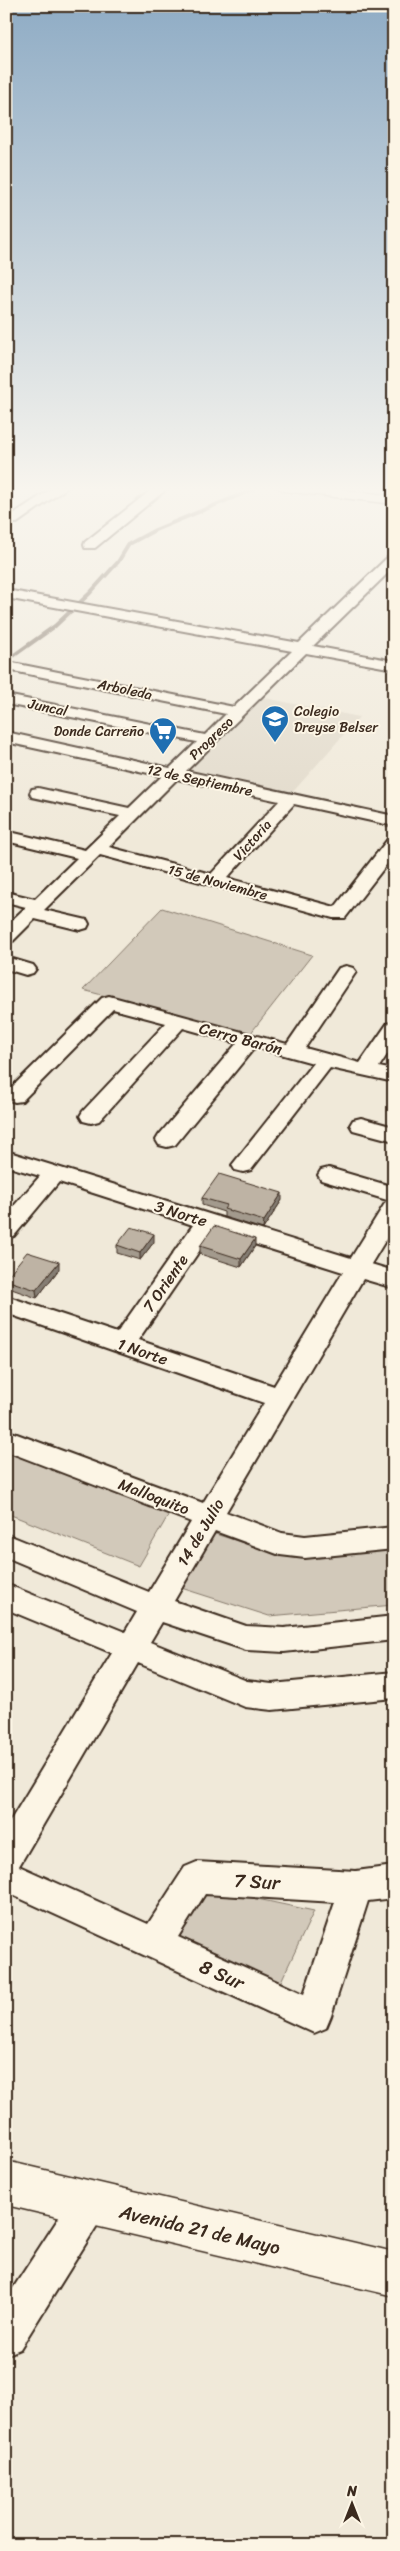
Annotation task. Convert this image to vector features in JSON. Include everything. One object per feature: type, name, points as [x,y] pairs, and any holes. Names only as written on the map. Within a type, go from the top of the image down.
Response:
[{"type":"main road","name":"Avenida 21 de Mayo","points":[[6,2183],[394,2274]]},
{"type":"street","points":[[73,606],[394,665]]},
{"type":"street","name":"Progreso","points":[[6,938],[346,606]]},
{"type":"street","name":"Arboleda","points":[[13,666],[237,712]]},
{"type":"street","name":"Juncal","points":[[6,698],[208,740]]},
{"type":"street","name":"12 de Septiembre","points":[[6,737],[394,821]]},
{"type":"street","points":[[38,793],[133,814]]},
{"type":"street","name":"Victoria","points":[[215,881],[290,798]]},
{"type":"street","name":"15 de Noviembre","points":[[6,836],[93,853],[215,881],[339,914],[394,843]]},
{"type":"street","points":[[6,897],[80,924]]},
{"type":"street","points":[[6,963],[26,969]]},
{"type":"street","points":[[292,1052],[346,972]]},
{"type":"street","name":"Cerro Barón","points":[[16,1096],[109,1002],[326,1061],[394,1076]]},
{"type":"street","points":[[91,1116],[179,1021]]},
{"type":"street","points":[[370,1070],[394,1028]]},
{"type":"street","points":[[167,1140],[250,1040]]},
{"type":"street","points":[[244,1165],[326,1061]]},
{"type":"street","name":"Cerro Barón","points":[[370,1070],[394,1068]]},
{"type":"street","points":[[361,1125],[394,1134]]},
{"type":"street","name":"3 Norte","points":[[6,1158],[394,1280]]},
{"type":"street","points":[[6,1230],[55,1173]]},
{"type":"street","points":[[329,1175],[394,1196]]},
{"type":"street","name":"14 de Julio","points":[[6,1858],[394,1206]]},
{"type":"street","name":"7 Oriente","points":[[122,1344],[208,1221]]},
{"type":"street","name":"1 Norte","points":[[6,1304],[279,1398]]},
{"type":"street","name":"Malloquito","points":[[6,1440],[268,1540],[292,1546],[394,1538]]},
{"type":"street","points":[[6,1545],[156,1607],[209,1627],[246,1638],[284,1640],[394,1628]]},
{"type":"street","points":[[6,1596],[256,1697],[394,1685]]},
{"type":"street","name":"8 Sur","points":[[6,1876],[314,2016],[356,1887]]},
{"type":"street","name":"7 Sur","points":[[155,1944],[197,1878],[356,1887],[394,1882]]},
{"type":"street","points":[[6,2335],[90,2203]]},
{"type":"shaded area","name":"Colegio Dreyse Belser","points":[[260,697],[359,717],[292,793],[187,769]]},
{"type":"shaded area","points":[[162,908],[312,955],[250,1034],[83,990]]},
{"type":"shaded area","points":[[6,1452],[169,1514],[139,1566],[6,1513]]},
{"type":"shaded area","points":[[206,1531],[275,1553],[394,1544],[394,1605],[269,1616],[175,1586]]},
{"type":"shaded area","points":[[201,1887],[314,1911],[275,1994],[166,1945]]},
{"type":"building","points":[[219,1174],[282,1193],[264,1221],[224,1209],[227,1205],[202,1198]]},
{"type":"building","points":[[214,1226],[255,1239],[241,1259],[200,1246]]},
{"type":"building","points":[[131,1227],[154,1234],[140,1253],[117,1245]]},
{"type":"building","points":[[27,1252],[59,1262],[36,1290],[6,1280]]},
{"type":"waterway","points":[[6,661],[55,626],[76,606]]},
{"type":"place","name":"Colegio Dreyse Belser","points":[[275,743]]},
{"type":"place","name":"Donde Carreño","points":[[163,755]]}]
